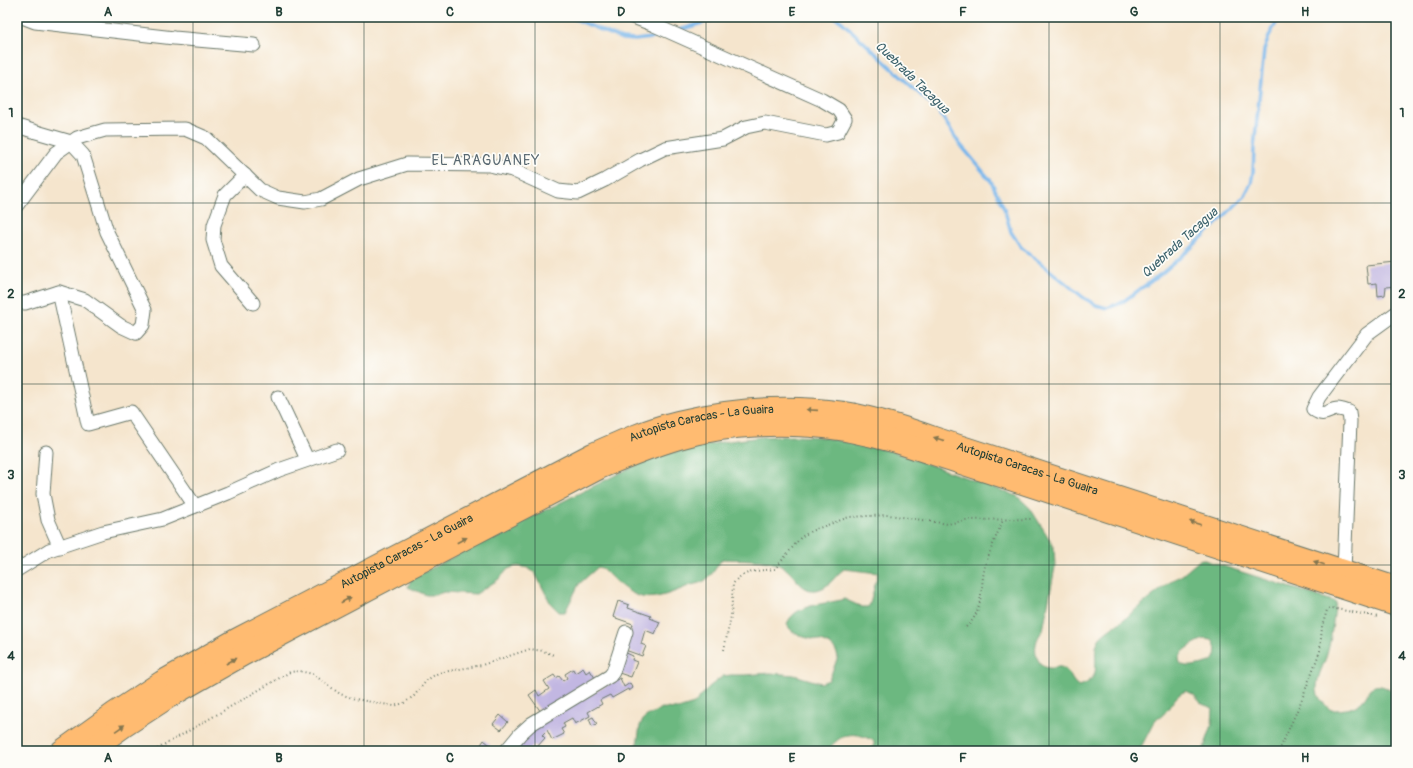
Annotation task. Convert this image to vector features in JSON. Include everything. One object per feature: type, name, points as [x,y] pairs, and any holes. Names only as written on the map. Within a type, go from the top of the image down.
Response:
[{"type":"highway","name":"Autopista Caracas - La Guaira","points":[[62,751],[115,712],[162,682],[230,644],[593,454],[616,443],[676,422],[725,413],[756,410],[812,410],[872,419],[1396,588]]},
{"type":"highway","name":"Autopista Caracas - La Guaira","points":[[89,751],[170,696],[244,654],[599,468],[622,458],[680,438],[727,429],[777,425],[810,426],[841,429],[897,442],[1388,611]]},
{"type":"street","points":[[22,17],[35,22],[174,38],[254,45]]},
{"type":"street","points":[[17,205],[56,153],[77,138],[105,130],[185,129],[206,138],[260,190],[278,198],[305,202],[321,199],[359,179],[407,164],[490,165],[512,170],[558,191],[578,193],[665,148],[723,140],[746,127],[765,122],[826,136],[838,132],[845,119],[839,110],[822,100],[633,17]]},
{"type":"street","points":[[17,126],[33,132],[71,142],[83,155],[107,232],[145,310],[143,325],[136,333],[121,326],[85,300],[59,292],[25,303],[17,303]]},
{"type":"street","points":[[244,175],[225,195],[214,225],[213,240],[221,266],[253,303]]},
{"type":"street","points":[[59,292],[88,424],[131,412],[195,506]]},
{"type":"street","points":[[1344,572],[1350,421],[1349,412],[1338,409],[1327,414],[1318,413],[1313,409],[1319,397],[1367,334],[1396,313]]},
{"type":"street","points":[[278,397],[307,459]]},
{"type":"street","points":[[17,570],[49,550],[103,532],[163,519],[228,493],[279,470],[307,459],[338,450]]},
{"type":"street","points":[[46,452],[43,494],[48,520],[60,547]]},
{"type":"street","points":[[506,751],[530,724],[610,676],[613,672],[626,632]]},
{"type":"path","points":[[724,650],[732,616],[733,584],[741,575],[751,572],[775,569],[801,537],[812,531],[849,517],[873,515],[889,515],[948,524],[966,520],[1031,519]]},
{"type":"path","points":[[966,627],[973,621],[979,606],[985,569],[990,550],[1003,520]]},
{"type":"path","points":[[1279,751],[1300,704],[1320,651],[1322,627],[1327,610],[1331,608],[1388,611]]},
{"type":"path","points":[[154,751],[290,672],[299,671],[313,674],[340,694],[355,699],[394,706],[404,703],[414,696],[427,680],[438,673],[482,665],[530,649],[543,651],[554,655]]},
{"type":"green space","points":[[761,437],[821,437],[892,451],[1017,496],[1030,508],[1054,548],[1055,567],[1043,630],[1036,644],[1036,655],[1045,667],[1060,667],[1066,670],[1074,682],[1079,686],[1093,678],[1096,666],[1096,646],[1101,636],[1174,579],[1181,576],[1201,559],[1336,602],[1329,648],[1317,683],[1319,697],[1331,710],[1345,709],[1358,705],[1365,698],[1370,689],[1375,686],[1389,689],[1396,693],[1396,738],[1394,751],[1203,751],[1212,725],[1213,708],[1202,704],[1193,694],[1186,691],[1181,693],[1164,714],[1155,720],[1139,751],[869,751],[874,746],[874,741],[860,735],[848,735],[837,740],[827,751],[636,751],[640,726],[643,719],[662,708],[678,709],[694,704],[709,687],[723,676],[770,673],[794,675],[821,683],[829,680],[838,657],[835,649],[822,641],[798,635],[792,631],[787,624],[791,617],[797,612],[804,608],[820,604],[844,599],[862,607],[868,607],[878,573],[844,569],[828,585],[820,589],[810,590],[802,585],[787,570],[777,564],[753,560],[722,559],[704,581],[665,595],[647,598],[631,592],[620,585],[602,568],[598,567],[579,584],[565,612],[559,612],[551,604],[535,573],[528,568],[518,566],[508,569],[499,579],[476,594],[444,592],[435,595],[426,595],[408,587],[411,579],[489,538],[630,468],[661,455],[722,442]],"holes":[[[1202,640],[1212,640],[1216,650],[1212,661],[1192,666],[1181,664],[1179,658],[1186,649]]]},
{"type":"building","points":[[1396,262],[1396,286],[1386,287],[1385,295],[1378,296],[1377,283],[1368,284],[1366,265]]},
{"type":"building","points":[[618,601],[629,605],[628,608],[651,616],[650,618],[660,622],[655,634],[645,630],[641,644],[646,646],[642,656],[625,650],[633,624],[613,617]]},
{"type":"building","points":[[624,652],[633,656],[632,660],[637,662],[631,677],[616,672]]},
{"type":"building","points":[[583,668],[586,673],[590,670],[595,678],[541,712],[529,695],[536,690],[539,696],[549,689],[544,681],[554,675],[556,678],[559,676],[563,681],[567,678],[565,674],[573,669],[575,673]]},
{"type":"building","points":[[620,678],[624,687],[630,683],[633,688],[629,691],[628,689],[612,698],[610,695],[600,700],[602,704],[588,712],[590,716],[575,724],[572,718],[563,723],[565,727],[561,729],[564,734],[552,740],[547,730],[542,735],[545,738],[537,747],[534,745],[529,751],[515,751],[529,734],[542,722]]},
{"type":"building","points":[[500,715],[508,722],[501,730],[493,724]]},
{"type":"building","points":[[593,717],[597,724],[592,726],[589,719]]},
{"type":"building","points":[[484,740],[490,745],[485,750],[480,746]]},
{"type":"waterway","name":"Quebrada Tacagua","points":[[570,17],[622,39],[635,40],[651,38],[664,34]]},
{"type":"waterway","name":"Quebrada Tacagua","points":[[676,31],[722,17]]},
{"type":"waterway","name":"Quebrada Tacagua","points":[[835,17],[939,112],[959,143],[991,181],[1004,208],[1011,232],[1021,247],[1084,298],[1096,305],[1107,308],[1121,303],[1161,274],[1190,249],[1244,197],[1251,183],[1253,173],[1254,148],[1264,50],[1270,34],[1281,17]]},
{"type":"district","name":"EL ARAGUANEY","points":[[486,160]]}]
